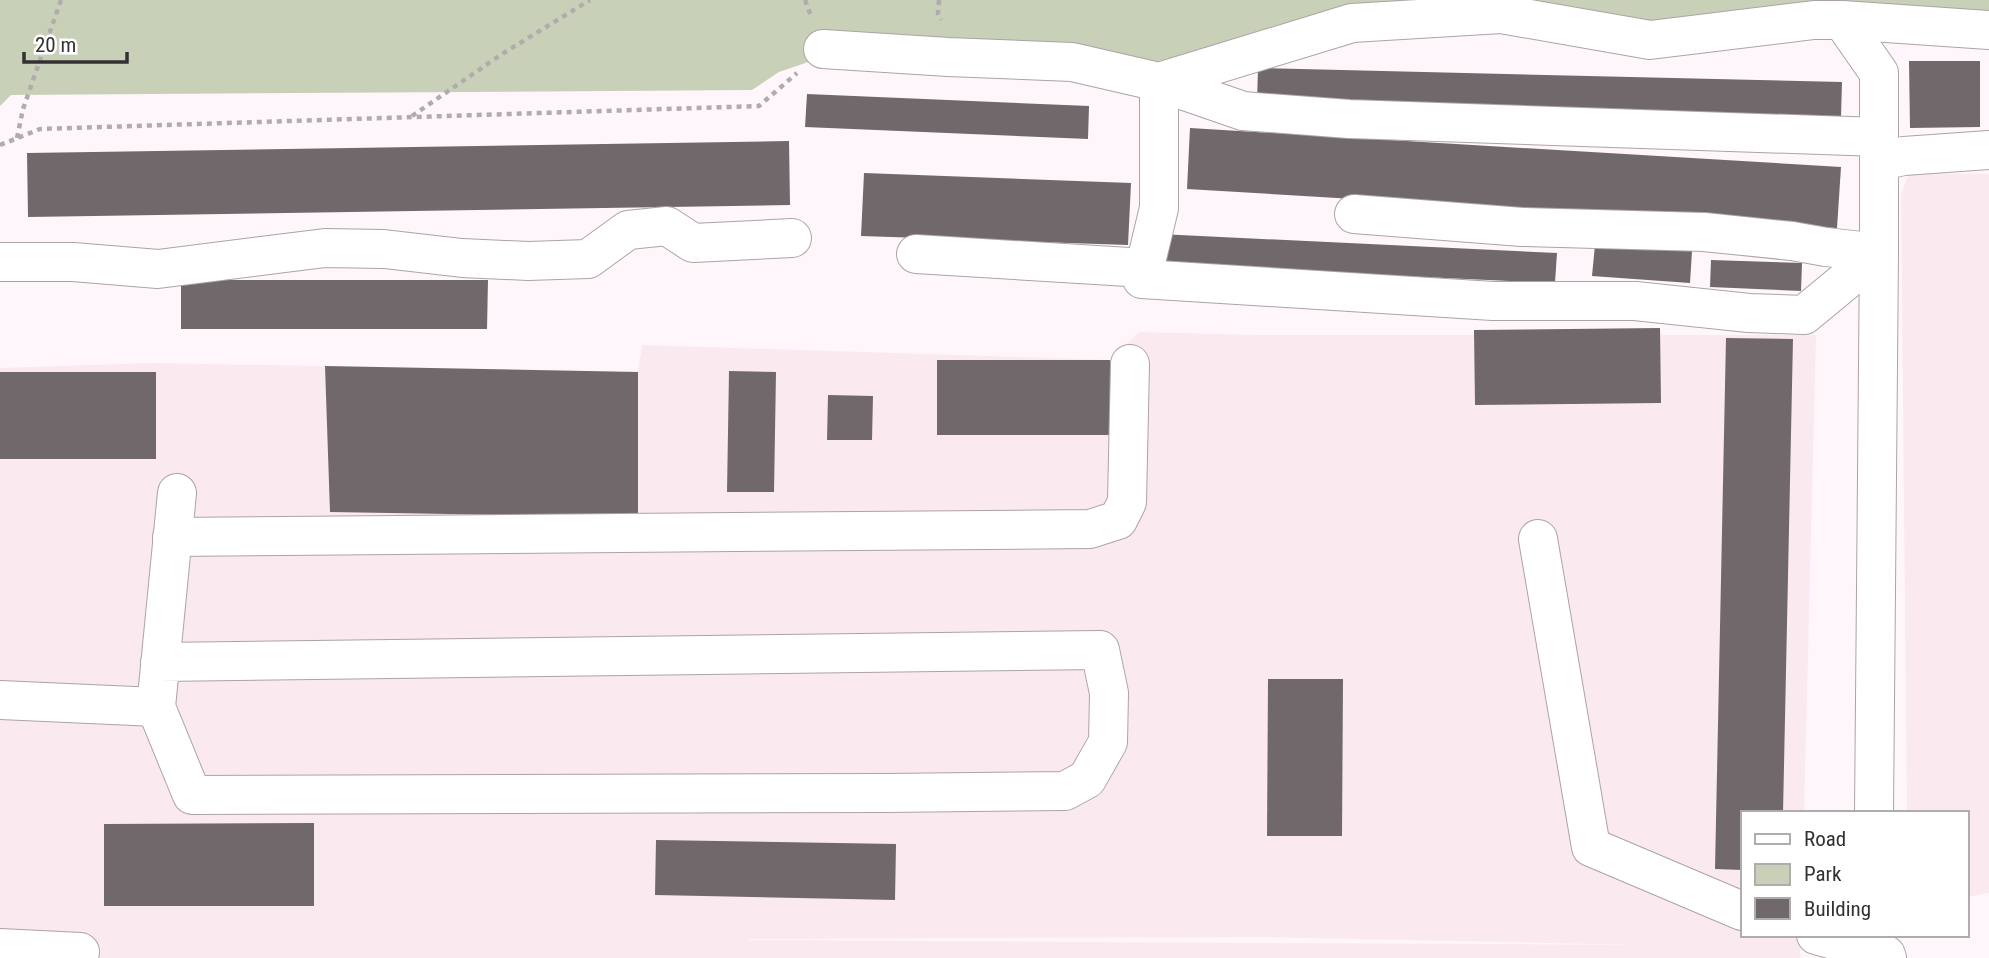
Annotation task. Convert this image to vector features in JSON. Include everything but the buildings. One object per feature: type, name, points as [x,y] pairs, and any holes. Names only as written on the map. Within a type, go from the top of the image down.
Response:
[{"type":"lane","points":[[1159,82],[1352,23],[1502,14],[1650,40],[1829,10],[1986,35]]},
{"type":"lane","points":[[1829,10],[1879,73],[1874,811]]},
{"type":"lane","points":[[823,49],[1072,62],[1159,82],[1243,111],[1879,149],[1904,156],[1989,150]]},
{"type":"lane","points":[[1159,82],[1159,208],[1142,279],[1493,301],[1634,301],[1749,313],[1804,315],[1879,253]]},
{"type":"lane","points":[[1354,214],[1521,227],[1704,232],[1879,253]]},
{"type":"lane","points":[[0,262],[73,262],[158,269],[325,248],[384,249],[462,258],[528,261],[588,259],[628,230],[667,226],[693,243],[792,238]]},
{"type":"lane","points":[[915,254],[1145,268]]},
{"type":"lane","points":[[172,537],[1090,529],[1118,520],[1127,502],[1130,364]]},
{"type":"lane","points":[[160,662],[1100,650],[1109,692],[1108,742],[1087,779],[1065,790],[192,795],[156,707],[160,662],[172,537],[177,493]]},
{"type":"lane","points":[[1538,539],[1591,847],[1741,911]]},
{"type":"lane","points":[[0,700],[156,707]]},
{"type":"lane","points":[[1840,938],[1886,955],[1887,958]]},
{"type":"lane","points":[[0,948],[80,952]]},
{"type":"path","points":[[17,138],[23,109],[61,0]]},
{"type":"path","points":[[411,117],[502,54],[590,0]]},
{"type":"path","points":[[0,145],[40,129],[759,106],[823,49],[805,0]]},
{"type":"shaded area","points":[[1909,173],[1989,174],[1989,893],[1968,897],[1968,811],[1907,811],[1901,195]]},
{"type":"shaded area","points":[[1139,332],[1256,335],[1816,335],[1804,811],[1741,811],[1741,937],[1801,937],[1800,958],[0,958],[0,368],[153,363],[638,372],[642,345],[1110,360]],"holes":[[[1264,937],[1643,945],[749,940]]]},
{"type":"green space","points":[[0,0],[1491,0],[1152,62],[861,44],[779,72],[752,90],[11,95],[0,106]]},
{"type":"green space","points":[[1497,0],[1989,0],[1989,22],[1649,32]]}]
